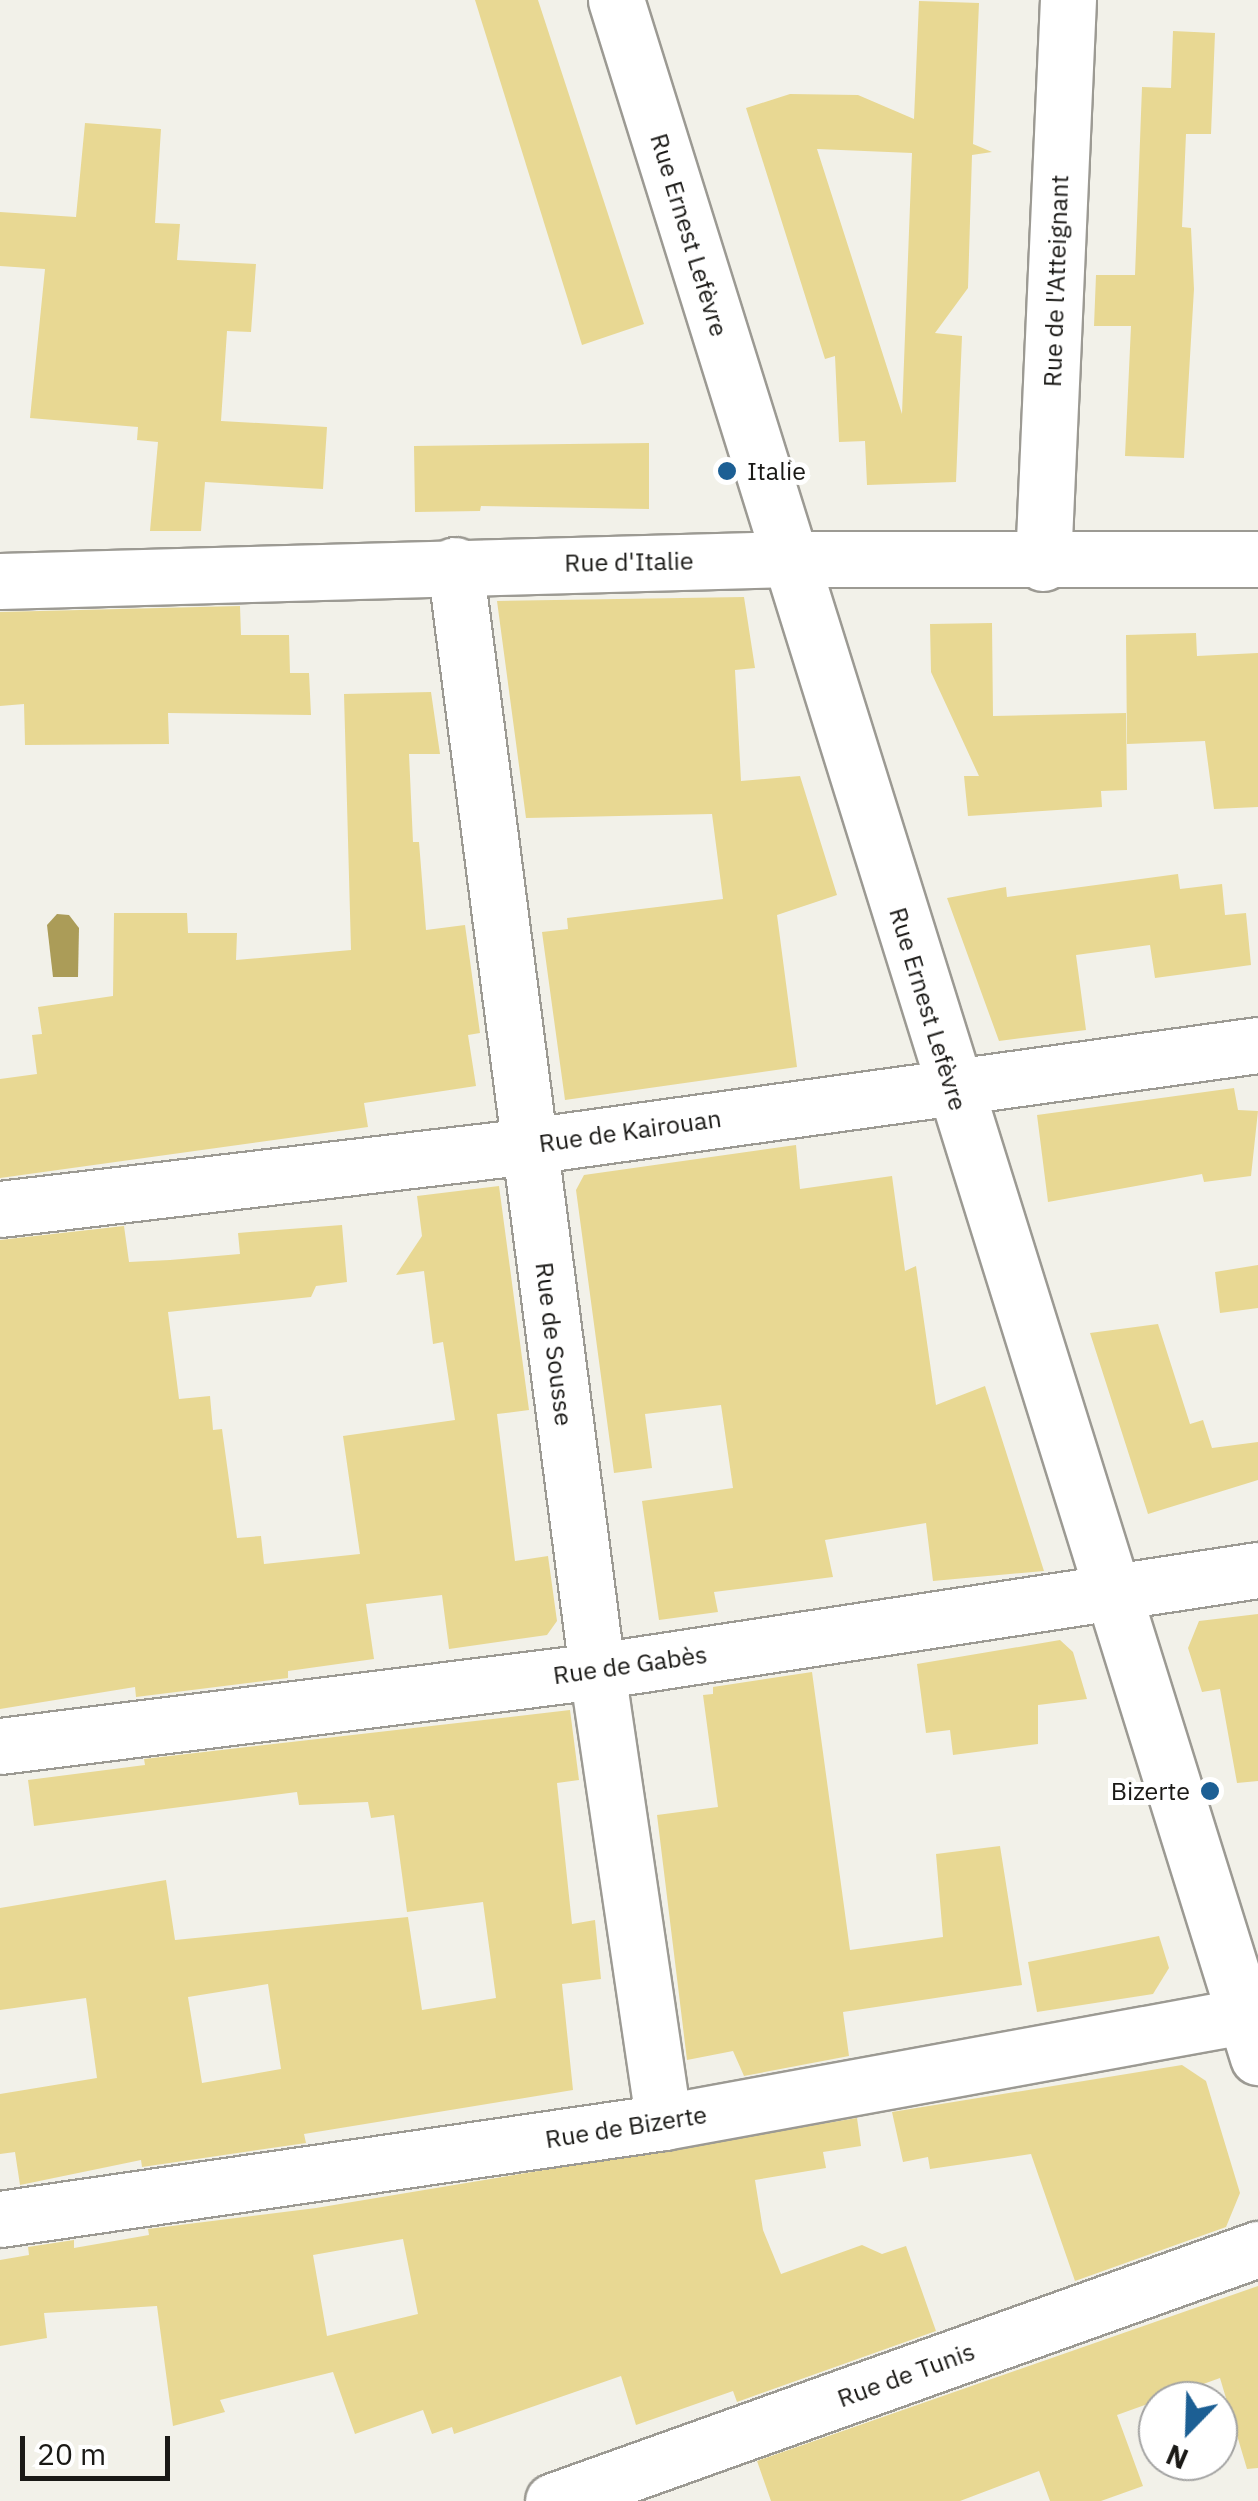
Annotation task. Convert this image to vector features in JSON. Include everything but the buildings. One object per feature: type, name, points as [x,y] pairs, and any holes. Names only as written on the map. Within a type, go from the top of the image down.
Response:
[{"type":"street","name":"Rue Ernest Lefèvre","points":[[616,0],[952,1086],[1255,2026]]},
{"type":"street","name":"Rue de l'Atteignant","points":[[1043,563],[1068,0]]},
{"type":"street","name":"Rue d'Italie","points":[[0,581],[455,565],[790,559],[1043,563],[1258,559]]},
{"type":"street","name":"Rue de Sousse","points":[[455,565],[596,1671],[664,2122]]},
{"type":"street","name":"Rue de Kairouan","points":[[0,1209],[529,1146],[1258,1045]]},
{"type":"street","name":"Rue de Gabès","points":[[0,1746],[596,1671],[1258,1570]]},
{"type":"street","name":"Rue de Bizerte","points":[[0,2219],[664,2122],[1255,2026]]},
{"type":"street","name":"Rue de Tunis","points":[[553,2501],[1258,2249]]},
{"type":"shaded area","points":[[57,914],[69,915],[79,928],[78,977],[53,977],[47,925]]},
{"type":"place","name":"Italie","points":[[727,471]]},
{"type":"place","name":"Bizerte","points":[[1210,1791]]}]
